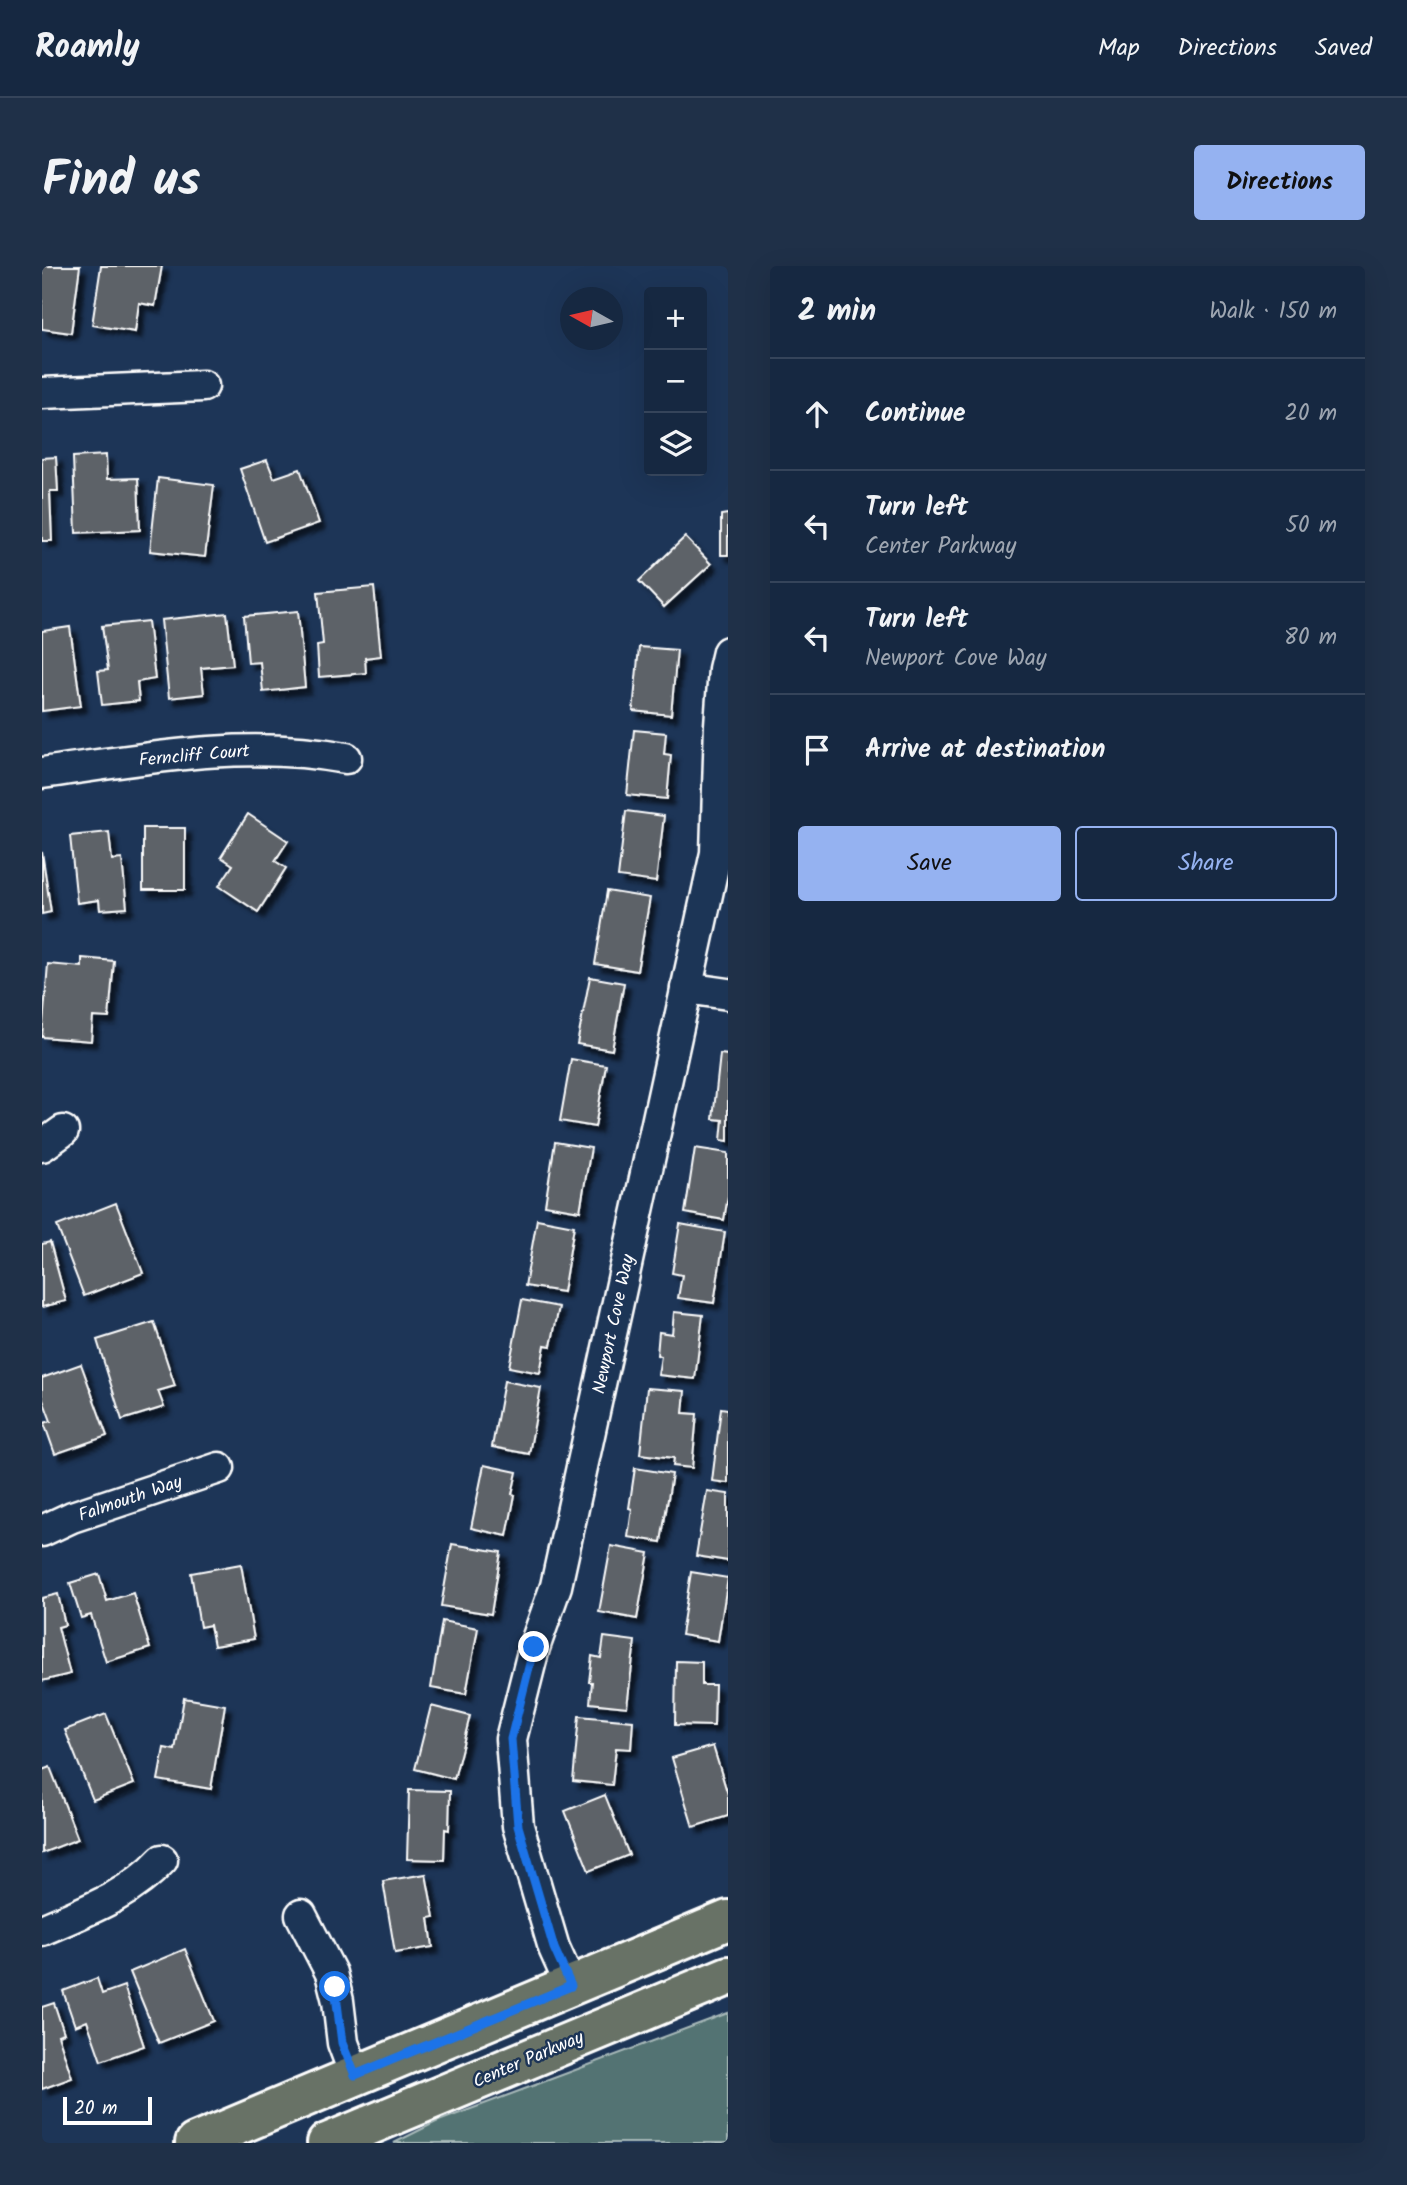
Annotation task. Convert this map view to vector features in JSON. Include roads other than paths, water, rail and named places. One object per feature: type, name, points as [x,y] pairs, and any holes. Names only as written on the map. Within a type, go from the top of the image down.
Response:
[{"type":"main road","points":[[195,2143],[728,1920]]},
{"type":"main road","name":"Center Parkway","points":[[327,2143],[728,1976]]},
{"type":"street","points":[[42,393],[203,386]]},
{"type":"street","name":"Newport Cove Way","points":[[571,1986],[554,1948],[518,1826],[511,1739],[534,1647],[556,1586],[716,853],[720,725],[724,669],[728,652]]},
{"type":"street","name":"Ferncliff Court","points":[[42,773],[209,750],[267,750],[318,753],[346,758]]},
{"type":"street","points":[[685,988],[728,994]]},
{"type":"street","name":"Falmouth Way","points":[[42,1531],[72,1517],[219,1468]]},
{"type":"street","points":[[42,1930],[119,1896],[151,1872],[162,1860]]},
{"type":"street","points":[[300,1915],[331,1973],[338,2001],[342,2043],[355,2075]]}]
